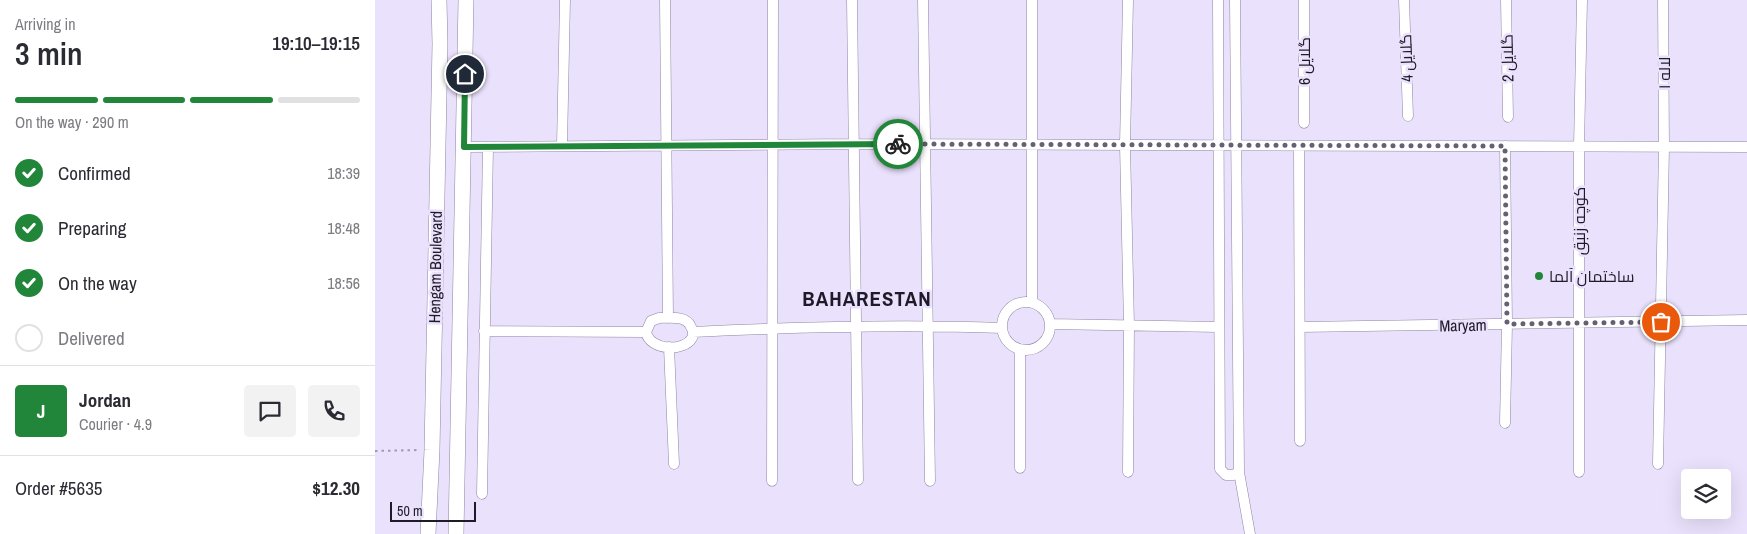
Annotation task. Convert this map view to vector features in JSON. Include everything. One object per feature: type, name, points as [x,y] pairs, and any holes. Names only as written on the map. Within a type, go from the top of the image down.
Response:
[{"type":"main road","name":"Hengam Boulevard","points":[[428,534],[432,450],[439,0]]},
{"type":"main road","name":"Hengam Boulevard","points":[[456,534],[467,0]]},
{"type":"main road","points":[[434,339],[460,337]]},
{"type":"main road","points":[[429,518],[457,518]]},
{"type":"street","points":[[563,146],[565,0]]},
{"type":"street","points":[[665,0],[668,318]]},
{"type":"street","points":[[772,481],[773,0]]},
{"type":"street","points":[[852,0],[858,480]]},
{"type":"street","points":[[923,0],[930,481]]},
{"type":"street","points":[[1032,0],[1032,302]]},
{"type":"street","points":[[1128,0],[1125,145],[1129,325],[1128,472]]},
{"type":"street","points":[[1218,0],[1219,469],[1226,475],[1233,475],[1239,472]]},
{"type":"street","points":[[1235,0],[1239,472],[1250,534]]},
{"type":"street","name":"گلایل 6","points":[[1304,0],[1304,123]]},
{"type":"street","name":"گلایل 4","points":[[1404,0],[1408,116]]},
{"type":"street","name":"گلایل 2","points":[[1506,0],[1508,117]]},
{"type":"street","name":"کوچه زنبق","points":[[1579,472],[1579,147],[1583,0]]},
{"type":"street","name":"لاله ۱","points":[[1659,464],[1664,147],[1663,0]]},
{"type":"street","points":[[464,147],[853,144],[1747,147]]},
{"type":"street","points":[[1299,146],[1300,441]]},
{"type":"street","points":[[1505,146],[1507,324],[1505,423]]},
{"type":"street","points":[[482,494],[483,331],[488,147]]},
{"type":"street","points":[[1032,302],[1045,310],[1050,324],[1047,339],[1035,349],[1021,350],[1008,342],[1002,328],[1005,314],[1017,304],[1032,302]]},
{"type":"street","points":[[668,318],[685,320],[691,325],[693,332],[691,339],[686,344],[658,347],[647,338],[646,332],[651,321],[668,318]]},
{"type":"street","name":"Maryam","points":[[1300,327],[1747,320]]},
{"type":"street","points":[[1050,324],[1219,327]]},
{"type":"street","points":[[693,332],[772,328],[928,325],[1002,328]]},
{"type":"street","points":[[483,331],[646,332]]},
{"type":"street","points":[[669,347],[674,464]]},
{"type":"street","points":[[1020,468],[1021,350]]},
{"type":"path","points":[[375,451],[432,450]]},
{"type":"way so far","points":[[898,144],[1505,146],[1507,324],[1661,322]]},
{"type":"place","name":"ساختمان آلما","points":[[1539,276]]},
{"type":"district","name":"BAHARESTAN","points":[[867,299]]},
{"type":"route","points":[[465,74],[464,147],[898,144]]}]
